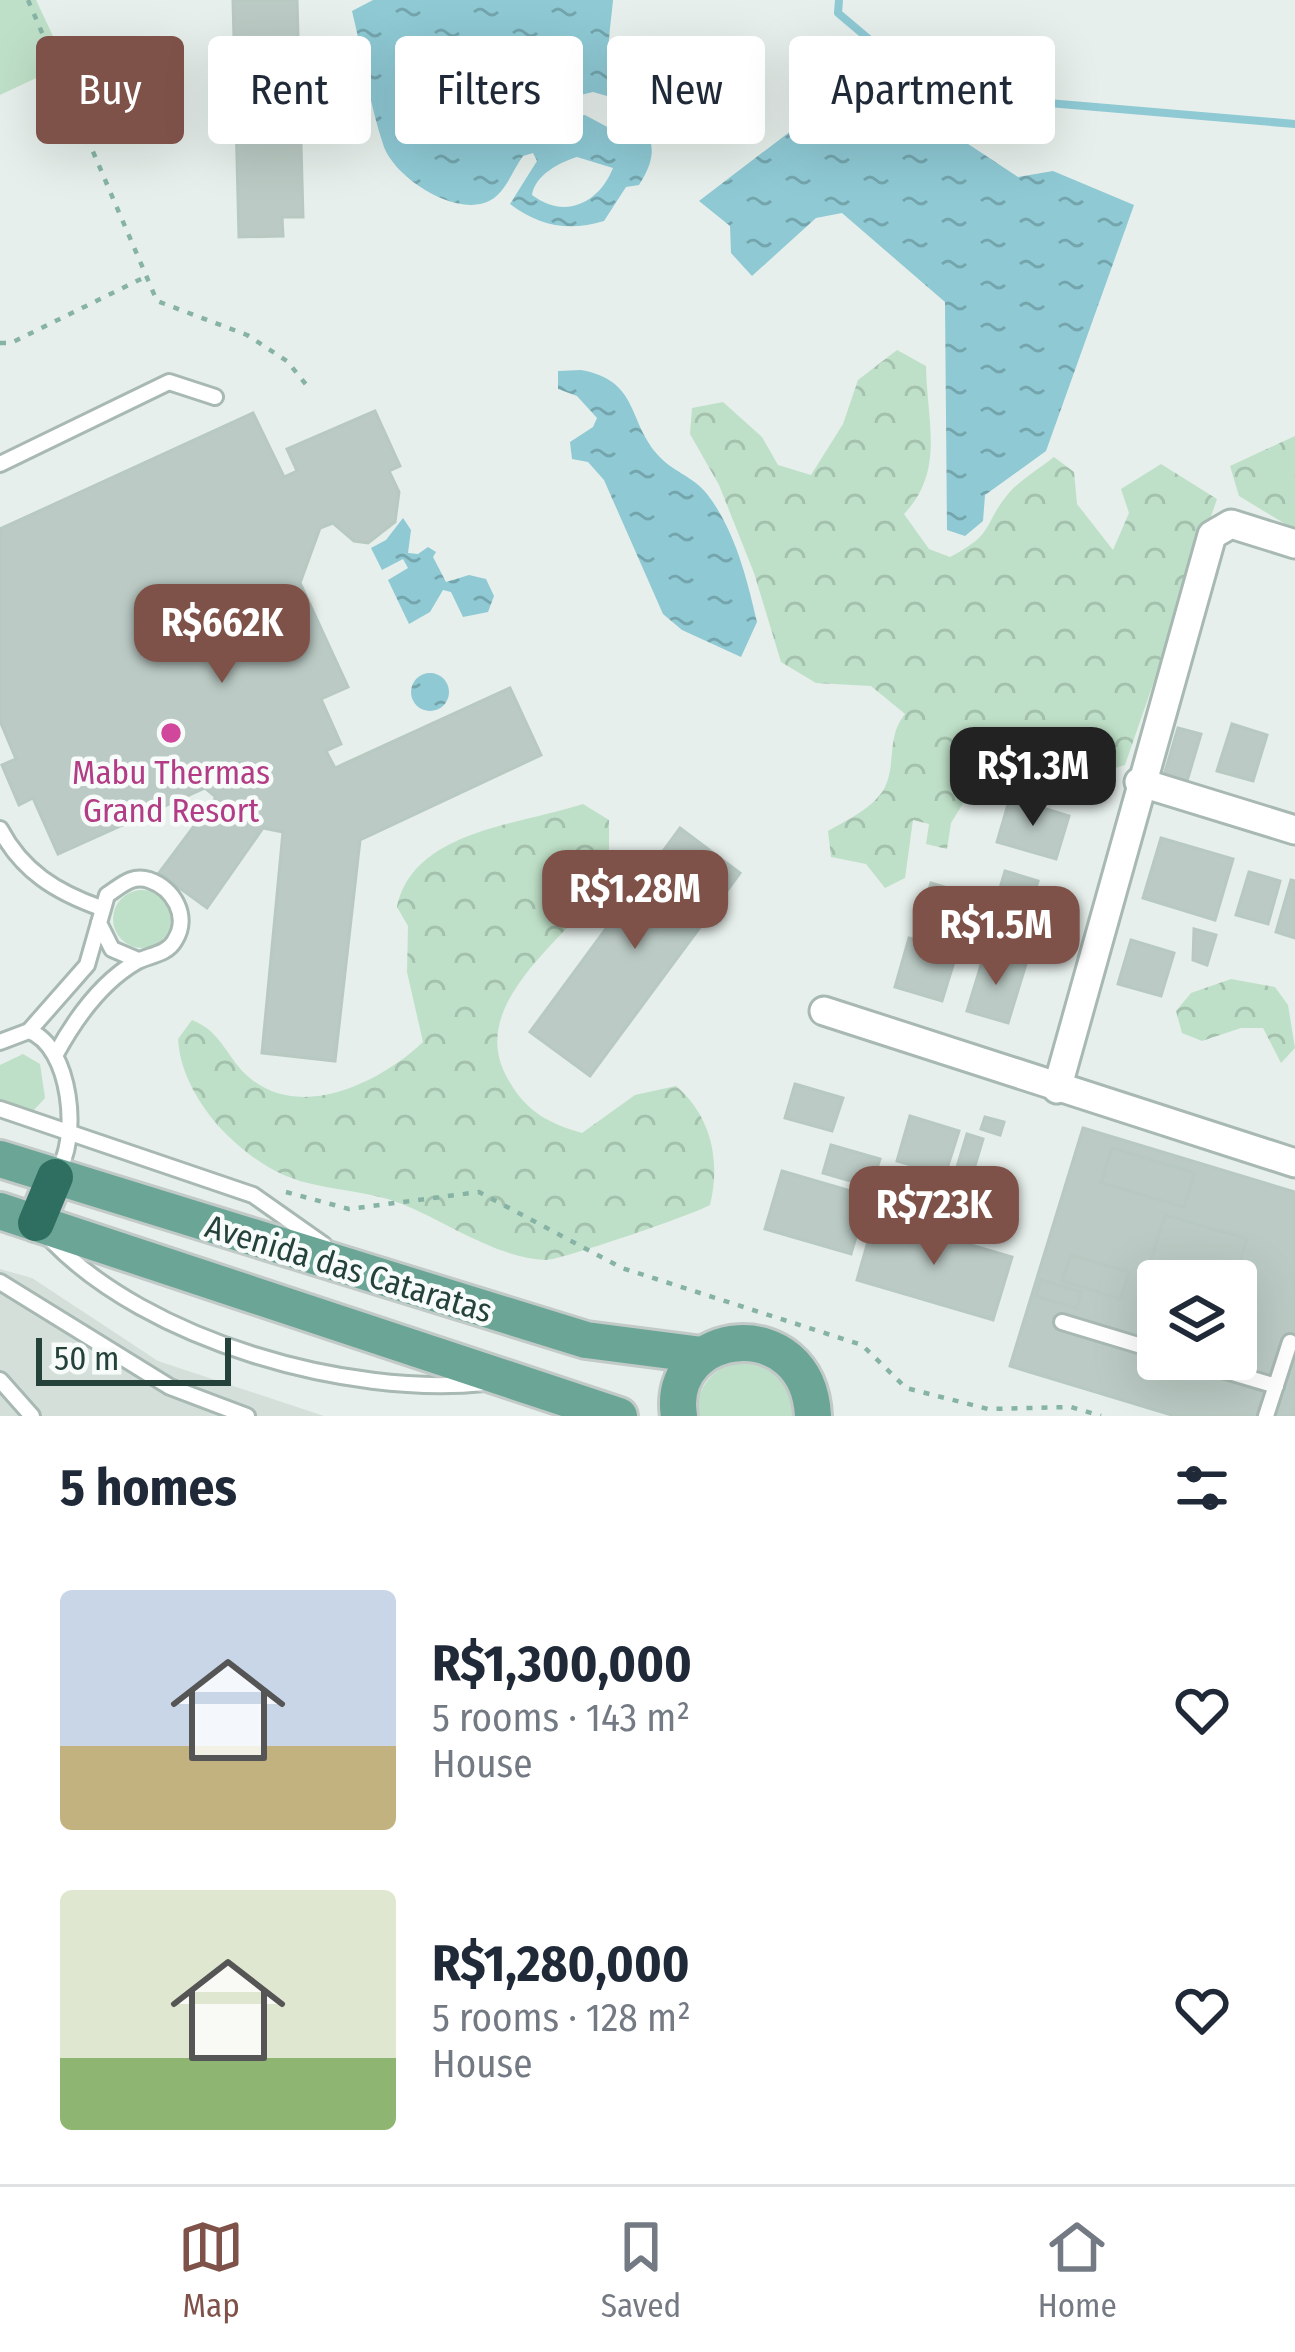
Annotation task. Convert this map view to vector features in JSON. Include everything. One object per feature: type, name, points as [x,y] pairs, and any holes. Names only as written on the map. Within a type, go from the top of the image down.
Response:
[{"type":"highway","points":[[36,1223],[55,1177]]},
{"type":"main road","name":"Avenida das Cataratas","points":[[0,1160],[586,1340],[702,1355],[734,1342],[752,1341],[783,1353],[806,1378]]},
{"type":"main road","name":"Avenida das Cataratas","points":[[0,1211],[620,1416]]},
{"type":"main road","points":[[679,1416],[681,1382],[702,1355]]},
{"type":"main road","points":[[806,1378],[813,1416]]},
{"type":"main road","points":[[806,1378],[848,1416]]},
{"type":"street","points":[[1057,1089],[1139,782],[1212,535],[1231,524],[1295,544]]},
{"type":"street","points":[[1139,782],[1295,830]]},
{"type":"street","points":[[824,1011],[1295,1163]]},
{"type":"lane","points":[[0,464],[169,382],[215,397]]},
{"type":"lane","points":[[0,829],[4,850],[100,915],[112,949],[138,960],[153,958],[175,941],[182,915],[170,891],[146,878],[131,879],[107,895],[100,915],[87,965],[29,1030],[0,1042]]},
{"type":"lane","points":[[56,1054],[89,1002],[138,960]]},
{"type":"lane","points":[[29,1030],[44,1036],[56,1054],[70,1130],[55,1177]]},
{"type":"lane","points":[[0,1108],[253,1195],[368,1275]]},
{"type":"lane","points":[[36,1223],[142,1312],[226,1343],[358,1382],[428,1388],[512,1380]]},
{"type":"lane","points":[[0,1282],[170,1387],[248,1416]]},
{"type":"lane","points":[[1062,1322],[1137,1345]]},
{"type":"lane","points":[[1266,1416],[1290,1342]]},
{"type":"lane","points":[[0,1380],[18,1393],[32,1416]]},
{"type":"lane","points":[[1256,1380],[1276,1386]]},
{"type":"path","points":[[28,0],[150,292],[164,308],[247,335],[287,361],[308,387]]},
{"type":"path","points":[[0,343],[11,343],[147,276]]},
{"type":"path","points":[[283,1191],[350,1210],[479,1192],[622,1268],[862,1345],[906,1388],[988,1409],[1071,1407],[1101,1416]]},
{"type":"shaded area","points":[[0,1269],[32,1278],[158,1361],[324,1416],[0,1416]]},
{"type":"green space","points":[[0,0],[36,0],[53,36],[36,36],[36,78],[0,95]]},
{"type":"green space","points":[[897,350],[926,366],[929,463],[917,498],[904,514],[929,549],[950,557],[975,542],[1008,494],[1054,457],[1074,472],[1077,504],[1113,550],[1129,513],[1121,489],[1161,464],[1217,499],[1125,765],[1102,772],[1071,764],[1029,773],[986,766],[951,823],[947,849],[926,844],[929,824],[913,820],[905,878],[885,888],[866,864],[831,857],[828,831],[866,808],[884,789],[896,732],[905,714],[871,686],[816,683],[781,662],[754,573],[719,485],[690,434],[692,408],[723,402],[762,437],[778,465],[811,475],[843,424],[858,380]]},
{"type":"green space","points":[[1295,436],[1295,530],[1239,496],[1230,466]]},
{"type":"green space","points":[[583,804],[609,820],[609,864],[602,886],[508,1001],[499,1026],[498,1053],[509,1081],[531,1108],[582,1133],[635,1095],[676,1086],[698,1111],[710,1140],[714,1172],[710,1205],[575,1253],[546,1260],[527,1258],[388,1199],[286,1176],[248,1153],[214,1121],[181,1060],[178,1039],[192,1020],[218,1039],[251,1079],[272,1091],[317,1096],[341,1091],[386,1070],[423,1042],[407,972],[408,926],[397,907],[407,881],[424,861],[472,834]]},
{"type":"green space","points":[[142,890],[163,898],[171,919],[163,940],[142,948],[121,940],[113,919],[121,898]]},
{"type":"green space","points":[[1231,979],[1275,987],[1288,1005],[1295,1048],[1281,1063],[1263,1028],[1241,1028],[1202,1041],[1182,1033],[1176,1011],[1191,993]]},
{"type":"green space","points":[[23,1054],[40,1064],[45,1098],[33,1111],[0,1100],[0,1065]]},
{"type":"green space","points":[[740,1362],[762,1366],[779,1377],[789,1394],[792,1416],[697,1416],[699,1396],[708,1380]]},
{"type":"water","points":[[373,0],[613,0],[607,36],[607,96],[583,94],[583,36],[395,36],[395,144],[583,144],[585,115],[607,127],[607,144],[651,144],[649,166],[639,185],[626,187],[604,221],[579,226],[543,222],[510,204],[537,161],[533,153],[523,156],[491,200],[462,204],[430,193],[401,171],[384,147],[371,101],[371,36],[357,36],[352,11]],"holes":[[[577,157],[613,168],[599,190],[580,204],[557,206],[532,195],[543,176]]]},
{"type":"water","points":[[789,132],[789,144],[968,144],[1018,177],[1053,171],[1134,205],[1046,451],[985,495],[983,521],[965,536],[947,530],[945,302],[842,213],[816,218],[752,276],[731,253],[730,226],[699,201]]},
{"type":"water","points":[[558,371],[600,375],[623,392],[657,454],[701,488],[717,508],[744,572],[757,622],[741,657],[682,630],[663,614],[604,480],[588,462],[572,459],[570,442],[593,427],[597,418],[577,396],[558,389]]},
{"type":"water","points":[[403,518],[411,530],[408,553],[418,554],[428,547],[436,552],[433,557],[446,582],[469,575],[486,579],[494,596],[488,612],[463,617],[451,592],[443,590],[430,612],[409,624],[388,580],[408,568],[403,559],[382,570],[371,548],[386,540]]},
{"type":"water","points":[[430,673],[444,678],[449,692],[444,706],[430,711],[416,706],[411,692],[416,678]]},
{"type":"building","points":[[233,0],[297,0],[298,36],[234,36]]},
{"type":"building","points":[[237,144],[301,144],[303,217],[282,217],[283,236],[239,237]]},
{"type":"building","name":"Mabu Thermas Grand Resort","points":[[375,411],[400,466],[389,471],[399,492],[395,522],[368,543],[354,541],[333,523],[320,528],[300,583],[348,687],[321,699],[341,744],[326,751],[335,768],[510,688],[541,755],[360,840],[335,1061],[262,1053],[283,832],[263,828],[207,908],[159,873],[216,797],[205,788],[58,854],[33,798],[19,805],[2,765],[16,759],[0,721],[0,529],[253,413],[284,477],[297,471],[287,449]]},
{"type":"building","points":[[1232,724],[1267,735],[1253,781],[1217,771]]},
{"type":"building","points":[[1178,728],[1201,734],[1187,781],[1164,775]]},
{"type":"building","points":[[1010,798],[1069,816],[1056,859],[997,842]]},
{"type":"building","points":[[680,828],[740,873],[590,1076],[530,1032]]},
{"type":"building","points":[[1161,838],[1233,859],[1215,920],[1143,898]]},
{"type":"building","points":[[1005,871],[1038,881],[1032,900],[1063,909],[1050,951],[987,932]]},
{"type":"building","points":[[1249,872],[1280,881],[1268,924],[1236,915]]},
{"type":"building","points":[[1291,880],[1295,881],[1295,938],[1276,932]]},
{"type":"building","points":[[931,883],[970,895],[963,918],[923,907]]},
{"type":"building","points":[[1194,929],[1216,935],[1207,965],[1193,960]]},
{"type":"building","points":[[909,938],[957,952],[942,1001],[895,987]]},
{"type":"building","points":[[1131,940],[1174,953],[1161,996],[1118,984]]},
{"type":"building","points":[[985,952],[1026,964],[1008,1023],[967,1011]]},
{"type":"building","points":[[795,1084],[843,1098],[832,1131],[785,1118]]},
{"type":"building","points":[[910,1116],[959,1131],[945,1175],[897,1161]]},
{"type":"building","points":[[985,1117],[1004,1122],[1000,1135],[981,1129]]},
{"type":"building","points":[[1083,1128],[1295,1192],[1295,1416],[1175,1416],[1010,1366]]},
{"type":"building","points":[[967,1134],[983,1139],[970,1182],[954,1177]]},
{"type":"building","points":[[831,1145],[880,1159],[871,1187],[823,1173]]},
{"type":"building","points":[[1112,1148],[1195,1173],[1184,1207],[1101,1183]]},
{"type":"building","points":[[782,1171],[868,1196],[851,1254],[765,1229]]},
{"type":"building","points":[[1165,1215],[1247,1239],[1240,1260],[1151,1260]]},
{"type":"building","points":[[875,1217],[1012,1257],[993,1320],[857,1280]]},
{"type":"building","points":[[1071,1255],[1129,1272],[1121,1299],[1062,1281]]},
{"type":"building","points":[[1041,1280],[1081,1292],[1077,1308],[1036,1296]]},
{"type":"waterway","points":[[839,0],[838,13],[909,73],[977,97],[1295,124]]},
{"type":"place","name":"Mabu Thermas Grand Resort","points":[[171,733]]}]
